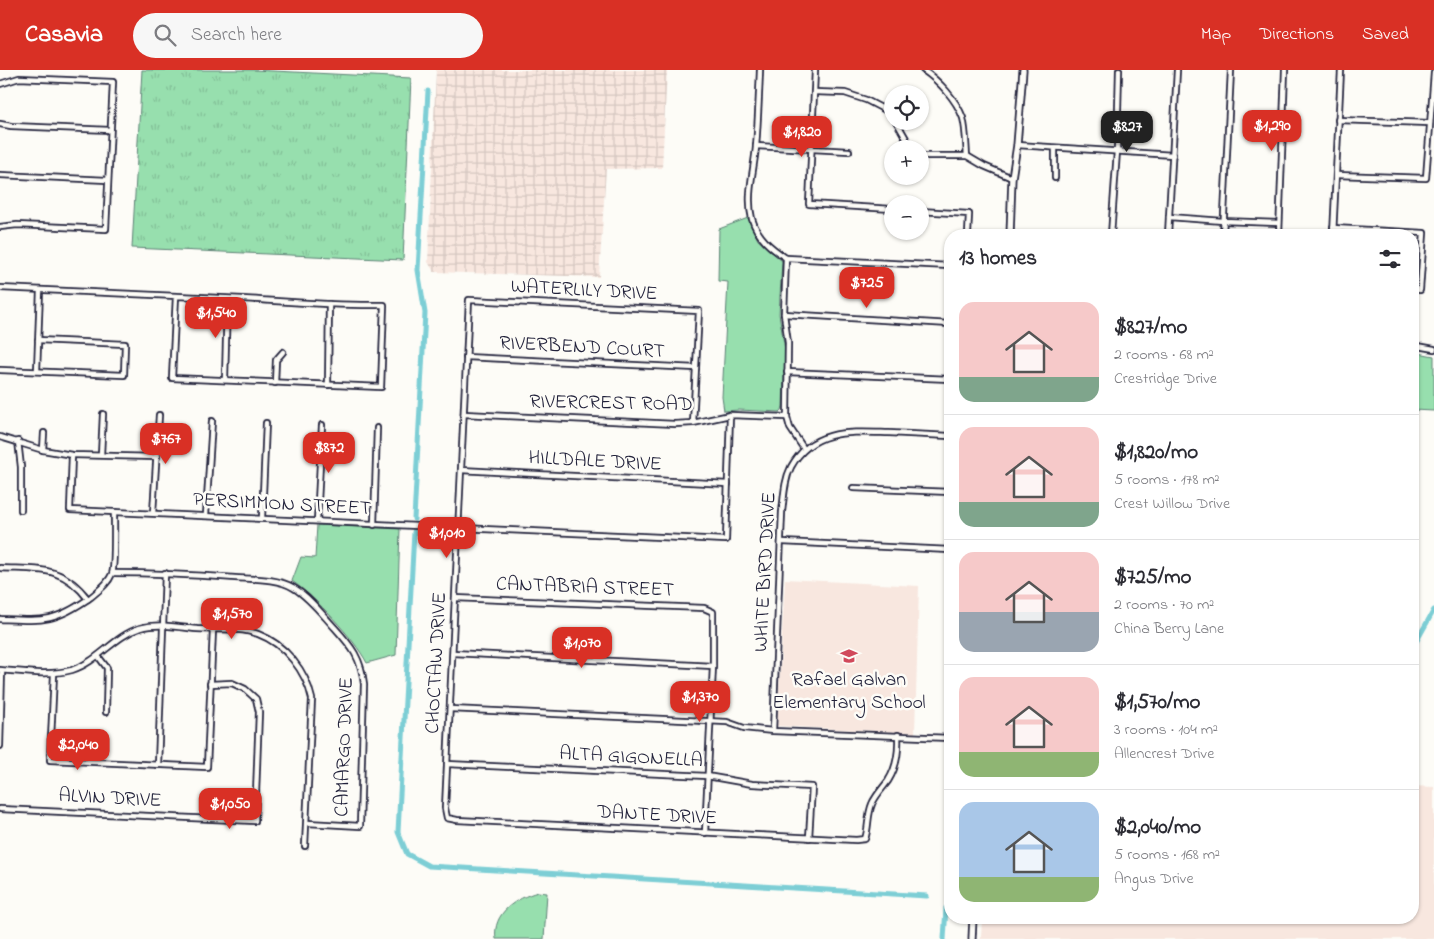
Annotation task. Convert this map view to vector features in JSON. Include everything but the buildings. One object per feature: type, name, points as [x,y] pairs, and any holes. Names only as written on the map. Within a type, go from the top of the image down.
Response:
[{"type":"main road","points":[[1010,229],[1012,178],[1017,145],[1023,70]]},
{"type":"main road","points":[[972,939],[973,924]]},
{"type":"street","points":[[760,70],[756,146],[750,202],[752,219],[759,235],[767,244],[786,258],[944,266]]},
{"type":"street","points":[[815,70],[809,204],[884,209]]},
{"type":"street","points":[[923,70],[930,74],[954,99],[963,118],[967,156]]},
{"type":"street","points":[[1111,229],[1117,151],[1119,70]]},
{"type":"street","points":[[1168,229],[1177,70]]},
{"type":"street","points":[[1223,229],[1231,70]]},
{"type":"street","points":[[1279,229],[1285,70]]},
{"type":"street","points":[[1341,70],[1333,228],[1351,229]]},
{"type":"street","points":[[1336,175],[1426,178],[1434,73]]},
{"type":"street","points":[[0,84],[19,78],[113,82],[106,229],[17,224],[0,227]]},
{"type":"street","points":[[814,92],[845,93],[884,109]]},
{"type":"street","points":[[1338,120],[1430,123]]},
{"type":"street","points":[[0,124],[110,130]]},
{"type":"street","points":[[1017,145],[1173,154]]},
{"type":"street","points":[[756,146],[849,151]]},
{"type":"street","points":[[1055,148],[1055,178]]},
{"type":"street","points":[[929,156],[967,156],[984,166],[1012,178]]},
{"type":"street","points":[[0,175],[107,180]]},
{"type":"street","points":[[929,212],[969,214],[968,229]]},
{"type":"street","points":[[1169,217],[1279,223]]},
{"type":"street","points":[[1419,233],[1424,233],[1419,290]]},
{"type":"street","points":[[786,258],[784,314],[788,344],[787,417],[793,432],[804,449]]},
{"type":"street","points":[[0,288],[176,296],[358,306],[384,305],[381,387],[172,378],[176,296]]},
{"type":"street","points":[[37,371],[40,290]]},
{"type":"street","points":[[225,380],[226,299]]},
{"type":"street","name":"WATERLILY DRIVE","points":[[469,300],[699,311],[696,368]]},
{"type":"street","name":"CHOCTAW DRIVE","points":[[447,818],[445,808],[469,300]]},
{"type":"street","points":[[328,304],[328,386]]},
{"type":"street","points":[[784,314],[944,324]]},
{"type":"street","points":[[0,370],[124,375],[125,344],[38,340]]},
{"type":"street","points":[[1419,346],[1434,349]]},
{"type":"street","points":[[275,382],[276,360],[283,352]]},
{"type":"street","name":"RIVERBEND COURT","points":[[466,357],[696,368]]},
{"type":"street","points":[[693,423],[696,368]]},
{"type":"street","points":[[787,372],[944,379]]},
{"type":"street","points":[[101,455],[103,414]]},
{"type":"street","name":"RIVERCREST ROAD","points":[[464,414],[674,424],[693,423],[730,414],[787,417]]},
{"type":"street","points":[[728,484],[730,414]]},
{"type":"street","points":[[153,513],[159,415]]},
{"type":"street","points":[[206,515],[212,421]]},
{"type":"street","points":[[262,518],[266,423]]},
{"type":"street","points":[[317,521],[322,425]]},
{"type":"street","points":[[374,525],[377,428]]},
{"type":"street","name":"WHITE BIRD DRIVE","points":[[772,730],[782,512],[787,477],[792,466],[804,449],[819,440],[833,435],[850,432],[944,436]]},
{"type":"street","points":[[43,450],[44,433]]},
{"type":"street","points":[[0,437],[43,450],[72,455],[156,457]]},
{"type":"street","points":[[18,441],[21,467],[20,510]]},
{"type":"street","name":"PERSIMMON STREET","points":[[72,455],[70,510],[206,515],[374,525],[458,527],[726,540],[728,484]]},
{"type":"street","name":"HILLDALE DRIVE","points":[[461,470],[728,484]]},
{"type":"street","points":[[853,488],[944,492]]},
{"type":"street","points":[[0,619],[38,620],[56,618],[88,599],[106,584],[113,573],[114,512]]},
{"type":"street","points":[[782,542],[944,550]]},
{"type":"street","points":[[0,568],[56,572],[67,577],[78,586],[88,599]]},
{"type":"street","name":"CAMARGO DRIVE","points":[[113,573],[165,573],[272,581],[293,587],[308,599],[350,646],[363,669],[364,684],[360,826],[307,823]]},
{"type":"street","points":[[158,765],[165,573]]},
{"type":"street","name":"CANTABRIA STREET","points":[[455,598],[704,608],[714,612],[713,666]]},
{"type":"street","points":[[0,746],[1,670],[54,674],[85,665],[121,638],[140,628],[163,626],[257,634],[275,643],[296,664],[305,677],[312,699],[305,846]]},
{"type":"street","points":[[54,674],[50,760],[207,767],[213,630]]},
{"type":"street","points":[[452,653],[713,666],[705,833]]},
{"type":"street","points":[[98,656],[107,668],[106,712]]},
{"type":"street","name":"ALVIN DRIVE","points":[[0,809],[255,821],[259,712],[256,699],[245,689],[232,682],[210,684]]},
{"type":"street","points":[[450,709],[710,721],[726,722],[744,728],[772,730],[944,738]]},
{"type":"street","name":"DANTE DRIVE","points":[[447,818],[705,833],[865,839],[868,818],[873,802],[894,769],[898,757],[898,735]]},
{"type":"street","name":"ALTA GIGONELLA","points":[[447,764],[707,776],[752,784],[812,787],[810,838]]},
{"type":"shaded area","points":[[436,70],[667,70],[662,168],[606,169],[599,277],[434,272],[428,262]]},
{"type":"shaded area","name":"Rafael Galvan Elementary School","points":[[785,579],[919,586],[915,733],[777,726]]},
{"type":"shaded area","points":[[1419,786],[1434,787],[1434,939],[981,939],[982,924],[1419,924]]},
{"type":"green space","points":[[142,70],[254,70],[411,78],[403,260],[132,248]]},
{"type":"green space","points":[[748,218],[758,240],[782,261],[779,314],[785,350],[783,406],[780,412],[724,411],[722,397],[728,282],[718,281],[719,229]]},
{"type":"green space","points":[[1419,353],[1434,356],[1434,411],[1419,410]]},
{"type":"green space","points":[[317,525],[400,529],[396,655],[367,663],[353,642],[333,619],[312,597],[292,581],[301,557],[315,558]]},
{"type":"green space","points":[[538,892],[547,893],[544,939],[496,939],[498,922],[507,908],[522,898]]},
{"type":"waterway","points":[[414,519],[425,313],[418,270],[428,91]]},
{"type":"waterway","points":[[414,532],[398,832],[407,854],[429,866],[927,896]]},
{"type":"waterway","points":[[1419,637],[1434,610]]},
{"type":"waterway","points":[[944,939],[945,924]]},
{"type":"place","name":"Rafael Galvan Elementary School","points":[[849,656]]}]
